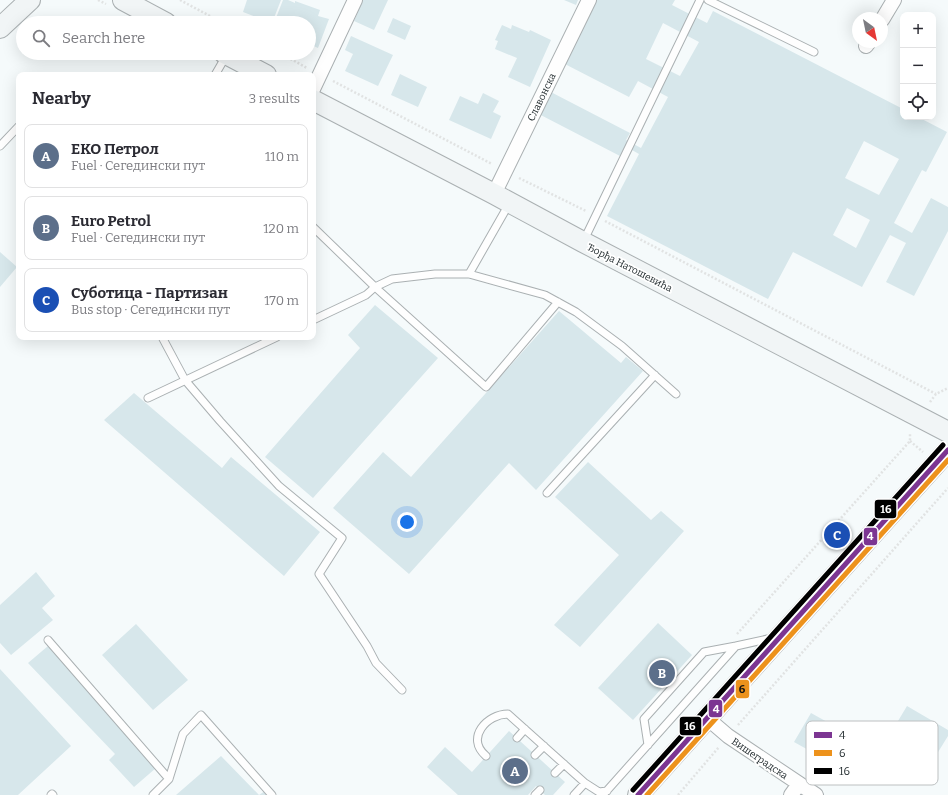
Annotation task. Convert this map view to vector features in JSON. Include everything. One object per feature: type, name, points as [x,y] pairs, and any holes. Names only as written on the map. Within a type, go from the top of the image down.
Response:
[{"type":"street","points":[[0,28],[30,0]]},
{"type":"street","points":[[316,91],[320,74],[355,0]]},
{"type":"street","name":"Славонска","points":[[502,198],[505,171],[589,0]]},
{"type":"street","points":[[887,12],[894,0]]},
{"type":"street","points":[[128,1],[154,16]]},
{"type":"street","points":[[237,60],[260,72]]},
{"type":"street","name":"Ђорђа Натошевића","points":[[316,101],[948,432]]},
{"type":"street","points":[[638,795],[948,450]]},
{"type":"street","name":"Вишеградска","points":[[707,718],[795,790],[816,795]]},
{"type":"lane","points":[[583,242],[700,0]]},
{"type":"lane","points":[[708,0],[814,52]]},
{"type":"lane","points":[[216,72],[222,60]]},
{"type":"lane","points":[[0,146],[16,129]]},
{"type":"lane","points":[[469,274],[502,198]]},
{"type":"lane","points":[[316,230],[375,287],[486,386],[558,302]]},
{"type":"lane","points":[[316,319],[366,295],[375,287],[392,279],[435,274],[469,274],[545,295],[576,312],[622,346],[676,394]]},
{"type":"lane","points":[[164,340],[185,380],[220,421],[279,486],[342,538],[319,574],[367,646],[376,663],[402,690]]},
{"type":"lane","points":[[148,398],[271,340]]},
{"type":"lane","points":[[547,493],[655,375]]},
{"type":"lane","points":[[648,745],[644,719],[704,652],[780,636]]},
{"type":"lane","points":[[48,640],[168,779]]},
{"type":"lane","points":[[486,756],[478,747],[478,733],[494,717],[501,714],[508,714],[585,783],[599,792],[605,793],[736,646]]},
{"type":"lane","points":[[153,795],[168,779],[183,734],[201,715],[272,795]]},
{"type":"lane","points":[[517,738],[525,729]]},
{"type":"lane","points":[[535,755],[544,746]]},
{"type":"lane","points":[[555,773],[564,764]]},
{"type":"lane","points":[[574,795],[585,783]]},
{"type":"path","points":[[180,0],[210,16]]},
{"type":"path","points":[[293,60],[936,394]]},
{"type":"path","points":[[725,648],[910,441]]},
{"type":"path","points":[[678,795],[728,736],[948,488]]},
{"type":"building","points":[[247,0],[281,0],[275,16],[254,16],[243,12]]},
{"type":"building","points":[[283,0],[288,0],[320,10],[318,16],[329,19],[318,48],[316,47],[316,16],[277,16]]},
{"type":"building","points":[[363,0],[388,0],[374,30],[354,21]]},
{"type":"building","points":[[564,0],[578,0],[576,5]]},
{"type":"building","points":[[591,0],[675,0],[672,5],[707,23],[713,11],[900,107],[900,120],[924,120],[947,132],[926,172],[922,170],[894,223],[912,233],[931,198],[948,207],[948,231],[914,296],[886,282],[906,243],[890,235],[862,287],[793,252],[768,299],[607,216],[639,154],[625,146],[620,156],[533,111],[545,89],[630,133],[626,140],[641,148],[668,97],[638,81],[629,97],[559,61]],"holes":[[[663,23],[699,42],[680,76],[646,59]],[[864,141],[899,159],[879,195],[845,178]],[[847,208],[870,220],[856,248],[833,235]]]},
{"type":"building","points":[[393,18],[411,26],[405,40],[387,32]]},
{"type":"building","points":[[502,25],[511,29],[512,25],[529,32],[530,30],[551,40],[530,87],[508,77],[517,58],[495,49],[498,41],[495,40]]},
{"type":"building","points":[[351,36],[393,55],[378,86],[345,71],[353,54],[345,50]]},
{"type":"building","points":[[400,74],[427,87],[418,107],[391,95]]},
{"type":"building","points":[[483,93],[499,101],[493,112],[501,116],[491,139],[449,120],[460,96],[478,104]]},
{"type":"building","points":[[0,252],[16,266],[16,268],[0,287]]},
{"type":"building","points":[[375,305],[438,358],[313,498],[265,457],[360,348],[348,335]]},
{"type":"building","points":[[559,311],[621,363],[626,357],[643,371],[536,490],[509,463],[409,574],[333,508],[383,452],[411,477]]},
{"type":"building","points":[[134,393],[222,468],[231,457],[320,532],[284,576],[104,420]]},
{"type":"building","points":[[588,462],[651,520],[661,511],[684,531],[580,647],[554,625],[619,555],[555,497]]},
{"type":"building","points":[[36,572],[55,596],[42,608],[53,620],[11,655],[0,643],[0,605]]},
{"type":"building","points":[[658,623],[692,655],[633,720],[598,688]]},
{"type":"building","points":[[136,624],[188,680],[153,710],[102,655]]},
{"type":"building","points":[[48,646],[156,768],[134,787],[109,760],[115,754],[28,663]]},
{"type":"building","points":[[0,669],[71,746],[18,795],[0,795]]},
{"type":"building","points":[[907,706],[933,721],[898,721]]},
{"type":"building","points":[[811,713],[825,721],[806,721]]},
{"type":"building","points":[[806,722],[806,749],[794,742]]},
{"type":"building","points":[[938,724],[948,730],[948,736],[938,752]]},
{"type":"building","points":[[509,731],[565,782],[553,795],[545,795],[536,786],[528,795],[458,795],[427,767],[445,747],[472,772]]},
{"type":"building","points":[[221,756],[259,795],[176,795]]},
{"type":"building","points":[[265,791],[269,795],[259,795]]},
{"type":"transit line","name":"16","points":[[633,790],[943,445]]},
{"type":"transit line","name":"4","points":[[638,795],[948,450]]},
{"type":"transit line","name":"6","points":[[647,795],[948,460]]},
{"type":"place","name":"Суботица - Партизан","points":[[837,535]]},
{"type":"place","name":"Euro Petrol","points":[[662,673]]},
{"type":"place","name":"ЕКО Петрол","points":[[515,771]]}]
